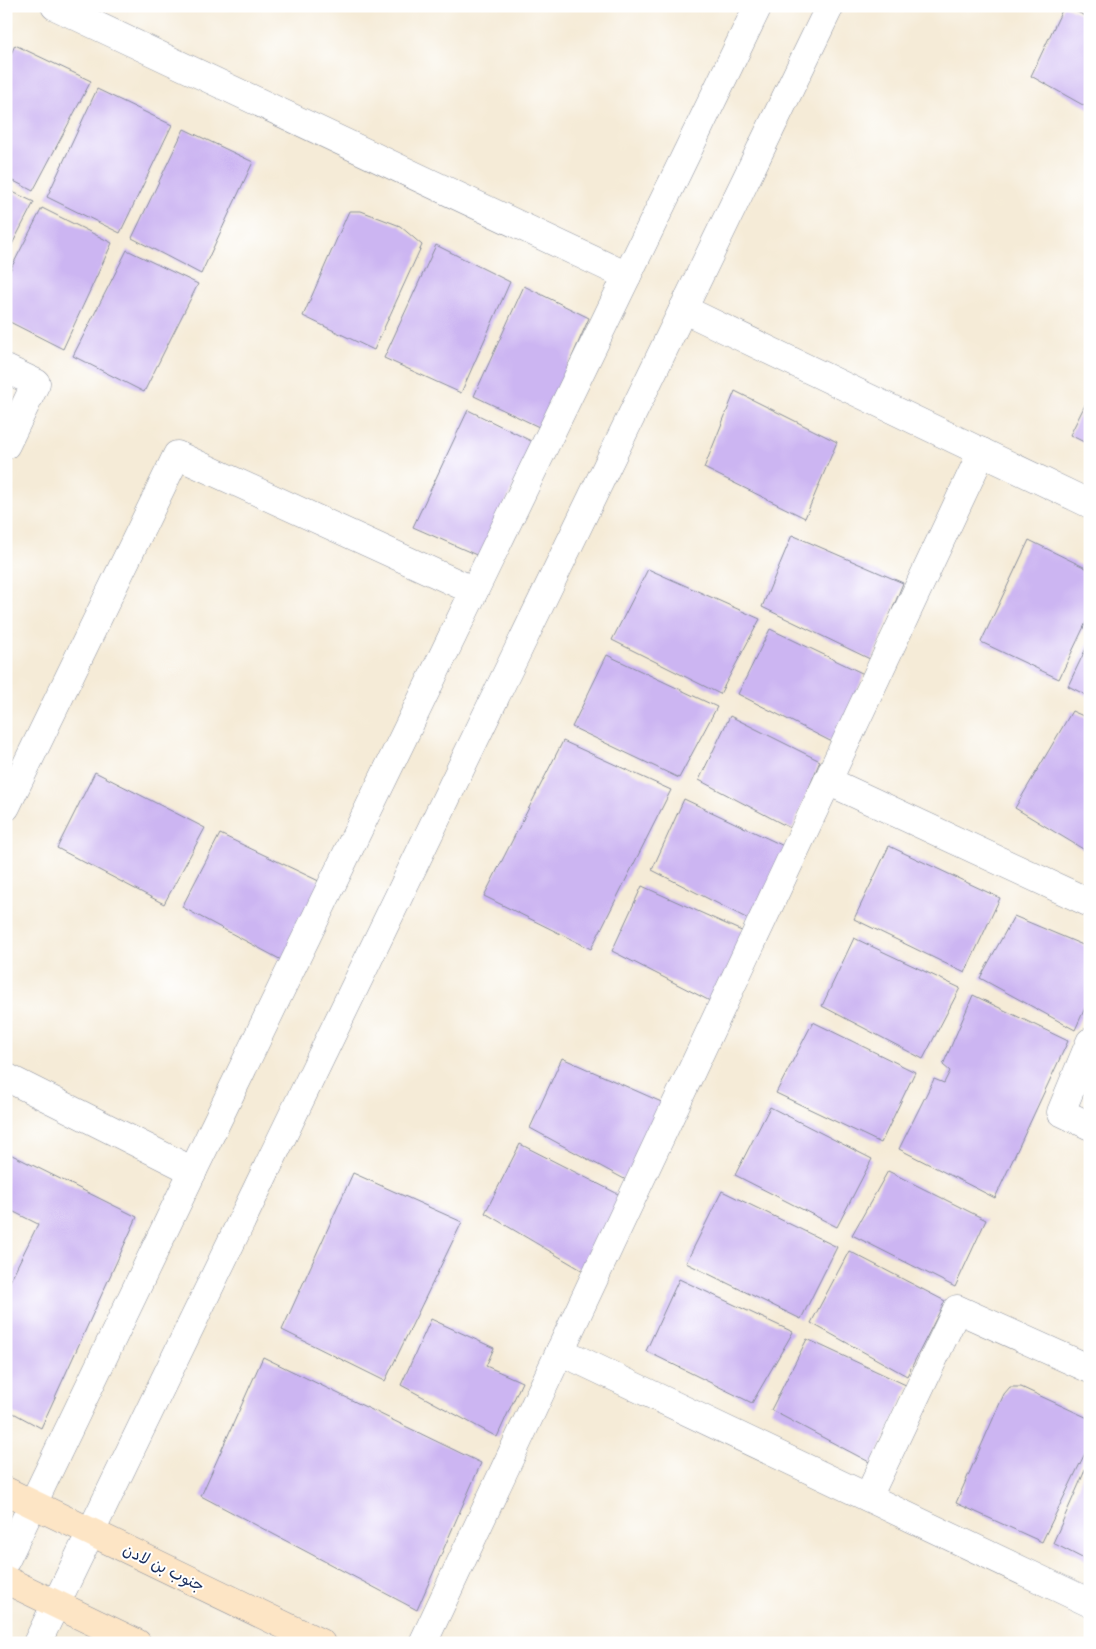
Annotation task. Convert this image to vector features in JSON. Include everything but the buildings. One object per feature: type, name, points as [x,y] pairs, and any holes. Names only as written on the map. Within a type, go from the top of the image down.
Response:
[{"type":"street","points":[[55,6],[627,276]]},
{"type":"street","points":[[6,1560],[758,6]]},
{"type":"street","points":[[37,1643],[830,6]]},
{"type":"street","points":[[683,309],[1090,504]]},
{"type":"street","points":[[6,369],[36,383],[6,445]]},
{"type":"street","points":[[423,1643],[982,452]]},
{"type":"street","points":[[6,807],[177,455],[474,591]]},
{"type":"street","points":[[828,781],[1090,903]]},
{"type":"street","points":[[1090,1042],[1060,1112],[1090,1126]]},
{"type":"street","points":[[6,1078],[193,1171]]},
{"type":"street","points":[[868,1497],[957,1309],[1090,1369]]},
{"type":"street","points":[[560,1351],[1090,1602]]},
{"type":"street","name":"جنوب بن لادن","points":[[6,1491],[321,1643]]},
{"type":"street","points":[[6,1580],[137,1643]]}]
